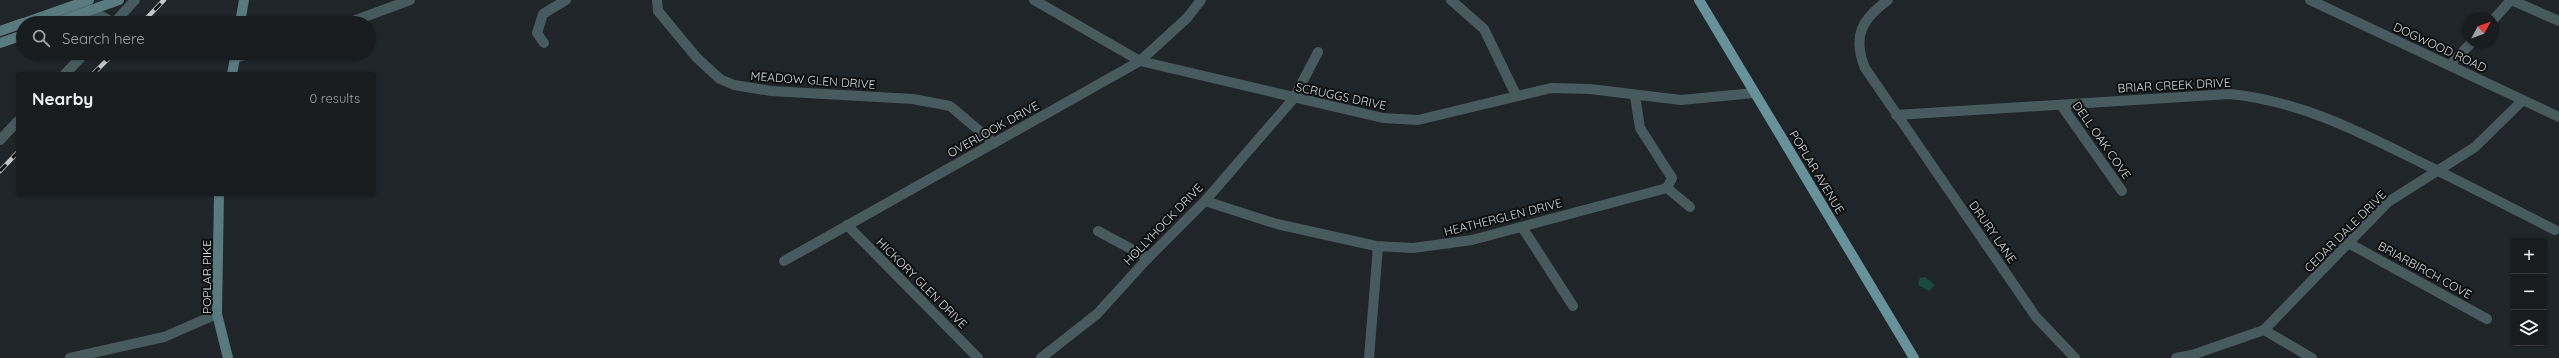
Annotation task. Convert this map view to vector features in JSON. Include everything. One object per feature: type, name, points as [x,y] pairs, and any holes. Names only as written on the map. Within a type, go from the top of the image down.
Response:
[{"type":"main road","points":[[44,16],[89,0]]},
{"type":"main road","points":[[73,16],[118,0]]},
{"type":"main road","points":[[241,16],[244,0]]},
{"type":"main road","name":"POPLAR AVENUE","points":[[1699,0],[1914,358]]},
{"type":"main road","points":[[0,32],[16,26]]},
{"type":"main road","points":[[0,43],[16,37]]},
{"type":"main road","points":[[232,72],[235,60]]},
{"type":"main road","name":"POPLAR PIKE","points":[[219,196],[217,314],[228,358]]},
{"type":"street","points":[[119,16],[135,0]]},
{"type":"street","points":[[367,16],[410,0]]},
{"type":"street","points":[[544,43],[537,33],[543,14],[566,0]]},
{"type":"street","name":"MEADOW GLEN DRIVE","points":[[657,0],[658,11],[697,58],[720,79],[734,85],[771,91],[913,99],[950,106],[994,143]]},
{"type":"street","name":"SCRUGGS DRIVE","points":[[1034,0],[1140,61],[1383,118],[1418,120],[1516,95],[1550,88],[1590,89],[1635,96],[1697,100],[1754,93]]},
{"type":"street","name":"OVERLOOK DRIVE","points":[[784,261],[1140,61],[1183,22],[1201,0]]},
{"type":"street","points":[[1451,0],[1484,30],[1516,95]]},
{"type":"street","name":"DRURY LANE","points":[[1888,0],[1873,10],[1859,30],[1859,50],[1865,68],[1896,116],[2036,317],[2075,358]]},
{"type":"street","name":"DOGWOOD ROAD","points":[[2310,0],[2559,117]]},
{"type":"street","points":[[2499,14],[2512,0],[2559,21]]},
{"type":"street","points":[[75,16],[90,13],[105,16]]},
{"type":"street","points":[[2450,65],[2466,48]]},
{"type":"street","name":"HOLLYHOCK DRIVE","points":[[1041,358],[1097,314],[1148,258],[1205,201],[1294,98],[1318,52]]},
{"type":"street","points":[[67,72],[79,60]]},
{"type":"street","name":"BRIAR CREEK DRIVE","points":[[1896,116],[2230,94],[2262,97],[2328,117],[2554,230]]},
{"type":"street","points":[[1635,96],[1637,119],[1640,128],[1672,178],[1671,183],[1667,188],[1690,207]]},
{"type":"street","name":"CEDAR DALE DRIVE","points":[[2176,358],[2192,355],[2264,330],[2350,244],[2388,202],[2438,171],[2489,136],[2523,100]]},
{"type":"street","name":"DELL OAK COVE","points":[[2061,105],[2122,191]]},
{"type":"street","points":[[0,140],[16,124]]},
{"type":"street","name":"HEATHERGLEN DRIVE","points":[[1205,201],[1276,224],[1378,247],[1413,248],[1441,246],[1522,227],[1667,188]]},
{"type":"street","name":"HICKORY GLEN DRIVE","points":[[847,225],[978,358]]},
{"type":"street","points":[[1522,227],[1573,306]]},
{"type":"street","points":[[1098,232],[1148,258]]},
{"type":"street","name":"BRIARBIRCH COVE","points":[[2350,244],[2487,319]]},
{"type":"street","points":[[1369,358],[1378,247]]},
{"type":"street","points":[[70,358],[164,337],[217,314]]},
{"type":"street","points":[[2264,330],[2312,358]]},
{"type":"shaded area","points":[[1925,277],[1935,285],[1929,291],[1918,285],[1920,278]]},
{"type":"railway","points":[[149,16],[164,0]]},
{"type":"railway","points":[[95,72],[107,60]]},
{"type":"railway","points":[[0,171],[16,154]]}]
